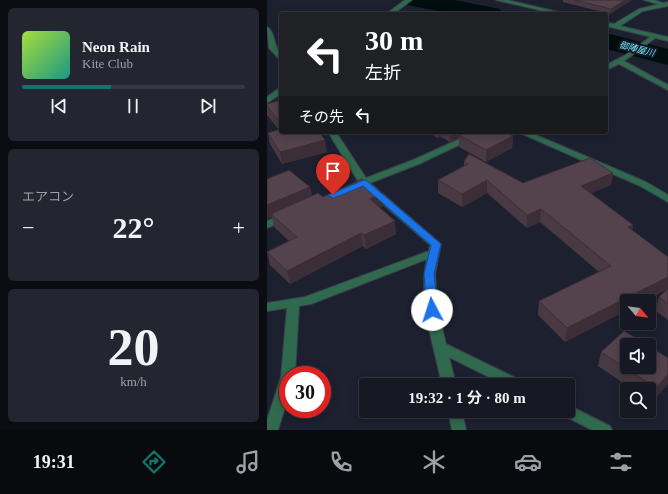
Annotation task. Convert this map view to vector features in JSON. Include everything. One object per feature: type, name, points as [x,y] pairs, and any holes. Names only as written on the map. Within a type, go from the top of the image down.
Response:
[{"type":"street","points":[[392,12],[409,0]]},
{"type":"street","points":[[499,0],[555,12]]},
{"type":"street","points":[[647,0],[666,4]]},
{"type":"street","points":[[615,26],[641,10],[666,4]]},
{"type":"street","points":[[608,24],[652,38],[668,39]]},
{"type":"street","points":[[267,28],[269,32],[269,49],[279,56]]},
{"type":"street","points":[[608,67],[626,57],[652,38]]},
{"type":"street","points":[[619,61],[668,88]]},
{"type":"street","points":[[267,101],[279,92]]},
{"type":"street","points":[[333,134],[364,182],[436,244],[429,274],[432,310],[448,378]]},
{"type":"street","points":[[352,187],[416,162],[478,134]]},
{"type":"street","points":[[527,134],[643,184],[668,199]]},
{"type":"street","points":[[267,225],[296,212]]},
{"type":"street","points":[[267,307],[307,301],[433,254]]},
{"type":"street","points":[[271,430],[288,377],[293,304]]},
{"type":"street","points":[[441,347],[503,378]]},
{"type":"street","points":[[575,415],[605,430]]},
{"type":"street","points":[[456,418],[459,430]]},
{"type":"building","points":[[574,0],[625,0],[611,9]]},
{"type":"building","points":[[279,101],[279,121],[267,106],[267,104]]},
{"type":"building","points":[[279,130],[279,134],[320,134],[325,140],[280,152],[268,133]]},
{"type":"building","points":[[510,134],[513,136],[486,150],[459,135]]},
{"type":"building","points":[[469,154],[523,183],[590,158],[613,173],[581,186],[633,225],[628,227],[668,257],[668,277],[634,294],[620,294],[620,301],[567,328],[539,301],[611,266],[541,209],[527,215],[487,180],[462,194],[438,180],[468,164],[464,161]]},
{"type":"building","points":[[289,170],[310,187],[267,205],[267,179]]},
{"type":"building","points":[[362,179],[382,193],[370,199],[395,221],[364,235],[361,233],[287,271],[267,252],[297,237],[271,214],[318,193],[323,197]]},
{"type":"building","points":[[668,289],[668,304],[659,297]]},
{"type":"building","points":[[624,331],[636,338],[620,338],[620,364],[601,352]]},
{"type":"building","points":[[656,350],[668,358],[668,374],[656,388],[656,382],[647,382],[635,374],[656,374]]},
{"type":"waterway","name":"御陣屋川","points":[[415,0],[480,12]]},
{"type":"waterway","name":"御陣屋川","points":[[608,42],[668,57]]},
{"type":"route","points":[[333,195],[364,182],[436,244],[429,274],[432,310]]}]
